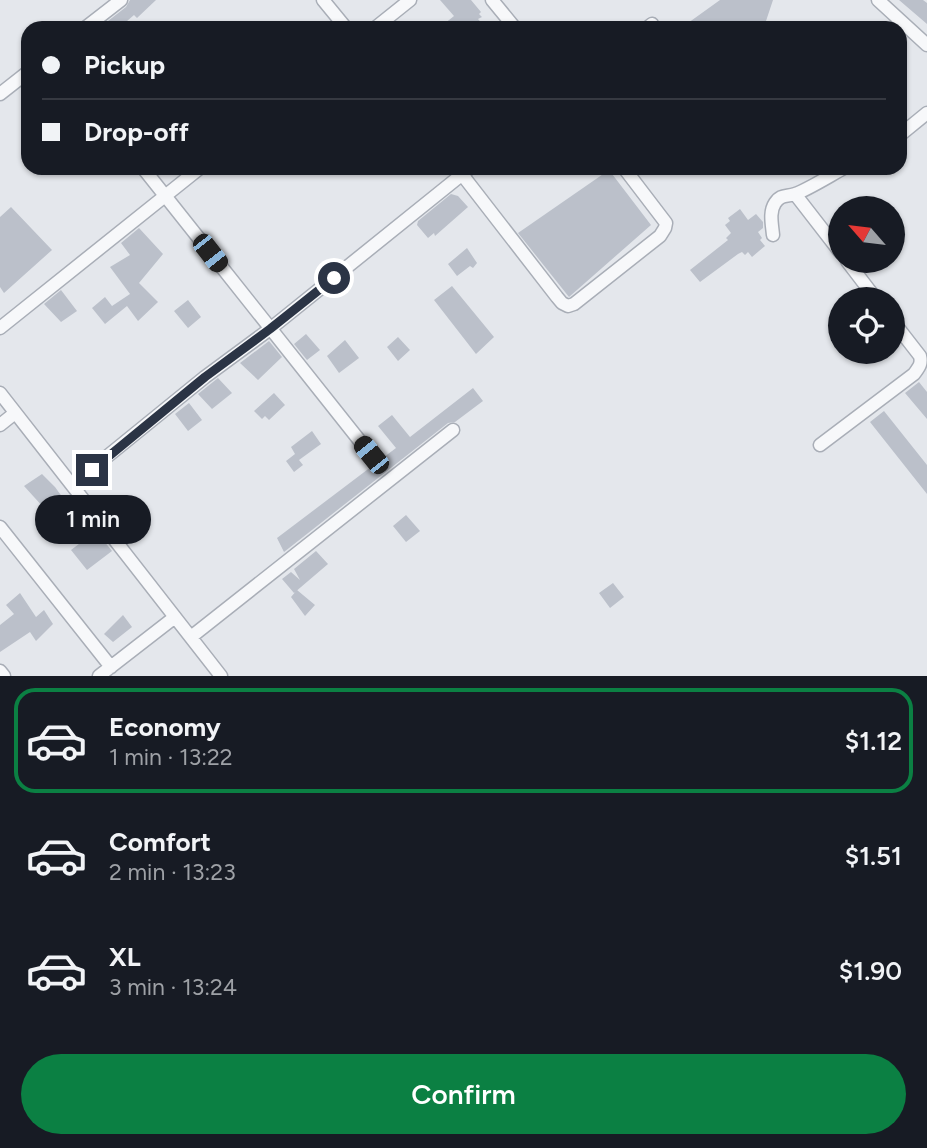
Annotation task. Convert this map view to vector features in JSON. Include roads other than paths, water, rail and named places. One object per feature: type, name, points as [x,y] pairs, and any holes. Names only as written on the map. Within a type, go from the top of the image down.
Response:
[{"type":"street","points":[[94,21],[121,0]]},
{"type":"street","points":[[323,0],[340,21]]},
{"type":"street","points":[[384,21],[410,0]]},
{"type":"street","points":[[492,0],[508,21]]},
{"type":"street","points":[[885,2],[904,21]]},
{"type":"street","points":[[907,25],[927,45]]},
{"type":"street","points":[[0,94],[21,78]]},
{"type":"street","points":[[907,129],[927,113]]},
{"type":"street","points":[[149,175],[371,455]]},
{"type":"street","points":[[0,328],[191,175]]},
{"type":"street","points":[[72,485],[205,377],[270,329],[457,175]]},
{"type":"street","points":[[467,175],[557,297],[568,306],[660,236],[665,228],[666,223],[629,175]]},
{"type":"street","points":[[773,235],[771,215],[775,203],[783,195],[795,194],[831,175]]},
{"type":"street","points":[[795,194],[828,237]]},
{"type":"street","points":[[856,273],[868,287]]},
{"type":"street","points":[[820,445],[920,367],[920,356],[905,337]]},
{"type":"street","points":[[0,393],[221,676]]},
{"type":"street","points":[[0,425],[15,413]]},
{"type":"street","points":[[191,637],[453,430]]},
{"type":"street","points":[[0,527],[111,667]]},
{"type":"street","points":[[99,676],[175,617]]},
{"type":"street","points":[[0,671],[4,676]]}]
